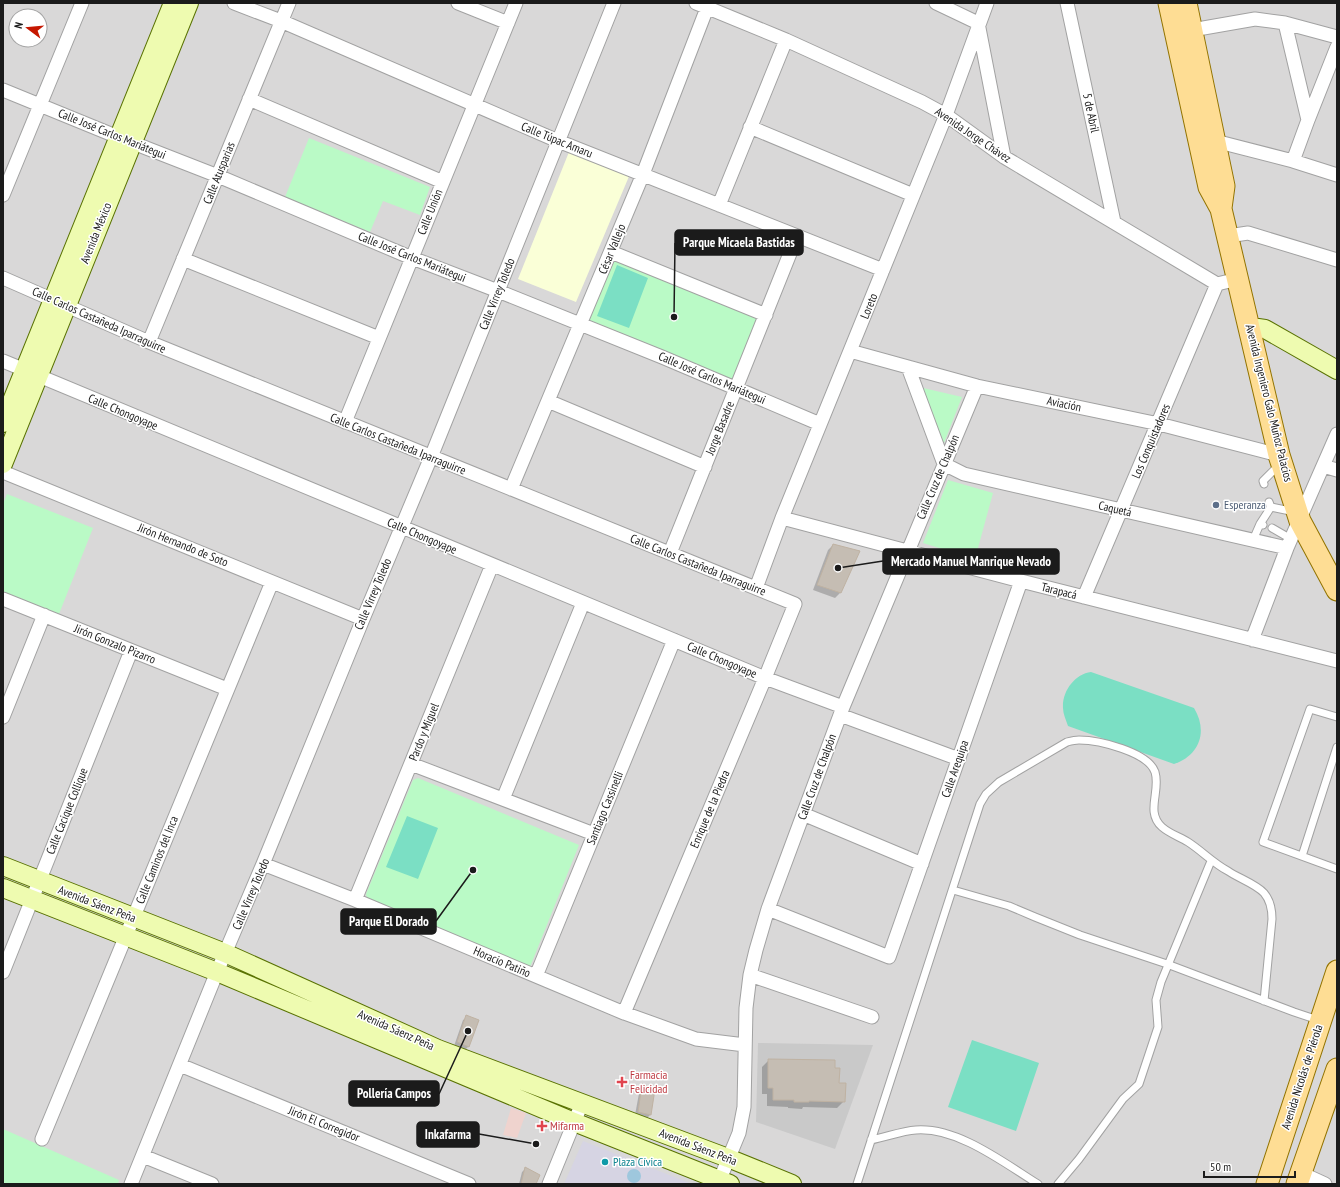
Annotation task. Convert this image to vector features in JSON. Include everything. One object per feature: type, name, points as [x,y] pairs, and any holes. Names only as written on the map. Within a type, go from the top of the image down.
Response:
[{"type":"main road","name":"Avenida Ingeniero Galo Muñoz Palacios","points":[[1168,3],[1209,187],[1221,209],[1228,236],[1280,459],[1294,530],[1337,590]]},
{"type":"main road","name":"Avenida Ingeniero Galo Muñoz Palacios","points":[[1186,3],[1224,186],[1221,209]]},
{"type":"main road","name":"Avenida Nicolás de Piérola","points":[[1266,1184],[1337,971]]},
{"type":"main road","points":[[1300,1178],[1337,1069]]},
{"type":"street","points":[[3,195],[82,3]]},
{"type":"street","name":"Avenida México","points":[[3,464],[31,374],[125,140],[173,3]]},
{"type":"street","name":"Avenida México","points":[[125,140],[189,3]]},
{"type":"street","name":"Calle Túpac Amaru","points":[[234,3],[281,21],[558,141],[883,270]]},
{"type":"street","name":"Calle Atusparias","points":[[150,342],[289,3]]},
{"type":"street","points":[[458,3],[508,23]]},
{"type":"street","name":"Calle Unión","points":[[345,422],[516,3]]},
{"type":"street","name":"Calle Virrey Toledo","points":[[131,1184],[217,972],[431,457],[614,3]]},
{"type":"street","points":[[936,3],[978,23],[1004,157]]},
{"type":"street","name":"Loreto","points":[[756,588],[782,518],[946,115],[978,23],[987,3]]},
{"type":"street","name":"5 de Abril","points":[[1067,3],[1114,222]]},
{"type":"street","name":"Avenida Jorge Chávez","points":[[702,5],[786,40],[922,102],[946,115],[1004,157],[1218,284]]},
{"type":"street","name":"César Vallejo","points":[[511,489],[643,174],[702,5]]},
{"type":"street","points":[[1192,30],[1255,19],[1285,23],[1337,37]]},
{"type":"street","points":[[1285,23],[1308,120]]},
{"type":"street","points":[[719,205],[786,40]]},
{"type":"street","points":[[1293,161],[1337,47]]},
{"type":"street","name":"Calle José Carlos Mariátegui","points":[[3,90],[218,176],[412,258],[662,356],[820,424]]},
{"type":"street","points":[[249,99],[443,182]]},
{"type":"street","points":[[750,127],[913,195]]},
{"type":"street","points":[[1215,140],[1293,161],[1337,175]]},
{"type":"street","points":[[1228,236],[1248,233],[1337,260]]},
{"type":"street","name":"Jorge Basadre","points":[[670,554],[797,236]]},
{"type":"street","points":[[610,252],[766,315]]},
{"type":"street","points":[[183,259],[379,338]]},
{"type":"street","name":"Calle Carlos Castañeda Iparraguirre","points":[[3,278],[150,342],[795,604]]},
{"type":"street","points":[[1218,284],[1238,280]]},
{"type":"street","name":"Los Conquistadores","points":[[1084,597],[1218,284]]},
{"type":"street","points":[[1250,330],[1258,328],[1265,329],[1337,370]]},
{"type":"street","name":"Aviación","points":[[850,351],[977,386],[1159,424],[1280,459]]},
{"type":"street","name":"Calle Chongoyape","points":[[3,361],[31,374],[959,759]]},
{"type":"street","points":[[908,367],[944,464]]},
{"type":"street","name":"Avenida México","points":[[3,422],[31,374]]},
{"type":"street","name":"Calle Cruz de Chalpón","points":[[723,1182],[728,1158],[739,1133],[744,1108],[746,1008],[750,975],[768,909],[841,711],[977,386]]},
{"type":"street","points":[[548,401],[705,467]]},
{"type":"street","points":[[1252,640],[1294,530],[1337,434]]},
{"type":"street","name":"Caquetá","points":[[944,464],[964,474],[1252,540],[1294,530]]},
{"type":"street","points":[[1323,466],[1337,470]]},
{"type":"street","name":"Jirón Hernando de Soto","points":[[3,472],[363,619]]},
{"type":"street","name":"Tarapacá","points":[[782,518],[1021,581],[1337,661]]},
{"type":"street","name":"Pardo y Miguel","points":[[355,900],[492,565]]},
{"type":"street","name":"Calle Arequipa","points":[[768,909],[889,957],[1021,581]]},
{"type":"street","name":"Calle Caminos del Inca","points":[[42,1139],[272,582]]},
{"type":"street","name":"Jirón Gonzalo Pizarro","points":[[3,599],[227,690]]},
{"type":"street","points":[[503,799],[583,603]]},
{"type":"street","name":"Enrique de la Piedra","points":[[624,1013],[795,604]]},
{"type":"street","points":[[3,717],[44,616]]},
{"type":"street","name":"Santiago Cassinelli","points":[[536,976],[674,640]]},
{"type":"street","name":"Calle Cacique Collique","points":[[3,972],[131,651]]},
{"type":"street","points":[[411,764],[594,834]]},
{"type":"street","points":[[803,814],[922,864]]},
{"type":"street","name":"Horacio Patiño","points":[[263,864],[355,900],[624,1013],[696,1039],[745,1045]]},
{"type":"street","name":"Avenida Sáenz Peña","points":[[3,866],[225,953],[438,1049],[728,1158],[792,1184]]},
{"type":"street","name":"Avenida Sáenz Peña","points":[[3,888],[217,972],[574,1122],[723,1182]]},
{"type":"street","points":[[750,975],[872,1017]]},
{"type":"street","name":"Jirón El Corregidor","points":[[180,1065],[468,1184]]},
{"type":"street","points":[[549,1184],[582,1103]]},
{"type":"street","points":[[143,1156],[212,1184]]},
{"type":"street","points":[[1300,1178],[1325,1184]]},
{"type":"lane","points":[[1264,484],[1263,481],[1280,459]]},
{"type":"lane","points":[[1252,540],[1262,525],[1270,505],[1294,530]]},
{"type":"lane","points":[[1272,528],[1294,530]]},
{"type":"lane","points":[[1337,717],[1310,709],[1262,842],[1337,869]]},
{"type":"lane","points":[[857,1184],[897,1057],[953,890],[976,813],[986,794],[1008,776],[1067,742],[1078,740],[1096,742],[1117,747],[1133,753],[1148,763],[1155,770],[1157,779],[1154,812],[1156,820],[1162,827],[1188,842],[1211,861],[1258,887],[1265,894],[1272,910],[1272,919],[1264,1001]]},
{"type":"lane","points":[[1302,856],[1337,747]]},
{"type":"lane","points":[[1058,1184],[1079,1159],[1123,1099],[1139,1084],[1158,1027],[1156,1000],[1167,964],[1211,861]]},
{"type":"lane","points":[[953,890],[1009,906],[1035,918],[1167,964],[1320,1021]]},
{"type":"lane","points":[[872,1140],[917,1130],[928,1130],[949,1134],[975,1146],[1038,1184]]},
{"type":"shaded area","points":[[3,3],[1337,3],[1337,1184],[3,1184]]},
{"type":"shaded area","points":[[569,152],[630,174],[576,302],[518,279]]},
{"type":"shaded area","points":[[758,1043],[873,1045],[835,1149],[756,1122]]},
{"type":"shaded area","points":[[511,1108],[526,1113],[517,1138],[503,1135]]},
{"type":"shaded area","name":"Plaza Cívica","points":[[583,1141],[692,1184],[564,1184]]},
{"type":"green space","points":[[309,138],[430,187],[420,215],[383,201],[370,232],[285,197]]},
{"type":"green space","points":[[614,256],[761,315],[734,381],[587,320]]},
{"type":"green space","points":[[617,265],[648,278],[629,328],[597,316]]},
{"type":"green space","points":[[919,387],[962,397],[944,443],[941,444]]},
{"type":"green space","points":[[948,480],[993,493],[975,559],[923,543]]},
{"type":"green space","points":[[7,494],[93,528],[59,614],[3,592],[3,504]]},
{"type":"green space","points":[[1091,672],[1194,708],[1198,717],[1201,733],[1199,741],[1190,755],[1174,764],[1068,726],[1063,710],[1063,702],[1067,690],[1080,676]]},
{"type":"green space","points":[[418,778],[579,845],[530,967],[367,899],[366,894],[413,780]]},
{"type":"green space","points":[[407,816],[438,828],[418,879],[386,867]]},
{"type":"green space","points":[[972,1040],[1039,1063],[1016,1131],[948,1107]]},
{"type":"green space","points":[[3,1129],[119,1180],[118,1184],[3,1184]]},
{"type":"water","points":[[631,1169],[637,1169],[641,1173],[641,1179],[637,1183],[631,1183],[627,1179],[627,1173]]},
{"type":"building","points":[[833,544],[860,551],[841,593],[817,585]]},
{"type":"building","points":[[466,1015],[479,1020],[469,1047],[457,1042]]},
{"type":"building","points":[[768,1059],[835,1060],[835,1068],[840,1068],[839,1083],[846,1083],[845,1102],[794,1102],[794,1100],[773,1100],[773,1088],[768,1088]]},
{"type":"building","points":[[642,1084],[655,1089],[651,1115],[638,1112]]},
{"type":"building","points":[[525,1167],[540,1175],[536,1184],[521,1184]]},
{"type":"place","name":"Parque Micaela Bastidas","points":[[674,317]]},
{"type":"place","name":"Esperanza","points":[[1216,505]]},
{"type":"place","name":"Mercado Manuel Manrique Nevado","points":[[838,568]]},
{"type":"place","name":"Parque El Dorado","points":[[473,870]]},
{"type":"place","name":"Pollería Campos","points":[[468,1031]]},
{"type":"place","name":"Farmacia Felicidad","points":[[622,1082]]},
{"type":"place","name":"Mifarma","points":[[542,1126]]},
{"type":"place","name":"Inkafarma","points":[[536,1144]]},
{"type":"place","name":"Plaza Cívica","points":[[605,1162]]}]
